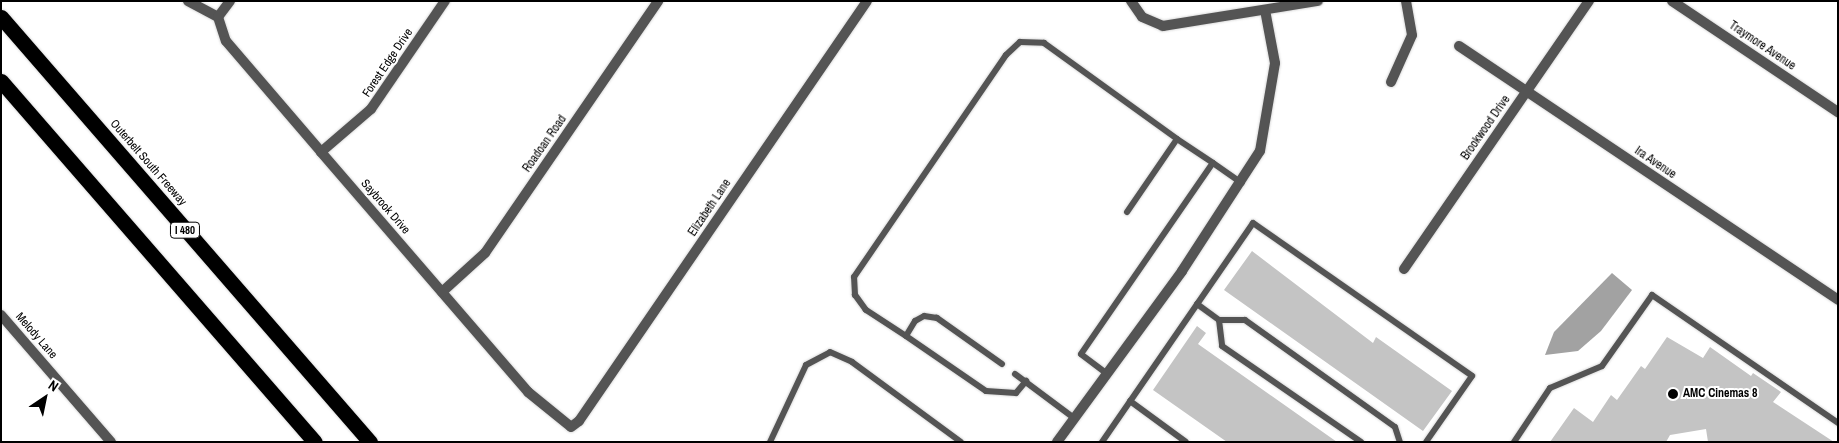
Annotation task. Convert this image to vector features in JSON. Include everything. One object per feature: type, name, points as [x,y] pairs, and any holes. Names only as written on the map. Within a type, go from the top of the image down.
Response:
[{"type":"highway","name":"Outerbelt South Freeway","points":[[1,17],[370,442]]},
{"type":"highway","points":[[1,81],[315,442]]},
{"type":"street","points":[[188,1],[218,18],[230,1]]},
{"type":"street","name":"Forest Edge Drive","points":[[321,152],[371,109],[445,1]]},
{"type":"street","name":"Roadoan Road","points":[[442,292],[485,253],[658,1]]},
{"type":"street","name":"Elizabeth Lane","points":[[571,426],[579,421],[867,1]]},
{"type":"street","points":[[1131,1],[1142,17],[1163,26],[1318,1]]},
{"type":"street","points":[[1391,82],[1412,36],[1406,1]]},
{"type":"street","name":"Brookwood Drive","points":[[1404,269],[1589,1]]},
{"type":"street","name":"Traymore Avenue","points":[[1672,1],[1838,112]]},
{"type":"street","points":[[1057,442],[1242,184],[1260,151],[1274,74],[1265,10]]},
{"type":"street","name":"Saybrook Drive","points":[[218,18],[226,41],[528,392],[571,426]]},
{"type":"street","name":"Ira Avenue","points":[[1459,46],[1838,300]]},
{"type":"street","name":"Melody Lane","points":[[1,315],[111,442]]},
{"type":"lane","points":[[1026,381],[1016,393],[986,391],[866,310],[855,295],[854,277],[1006,55],[1020,42],[1044,42],[1242,184]]},
{"type":"lane","points":[[1127,212],[1177,139]]},
{"type":"lane","points":[[1106,373],[1081,354],[1213,163]]},
{"type":"lane","points":[[1102,442],[1253,224],[1472,376],[1426,442]]},
{"type":"lane","points":[[1514,442],[1550,388],[1602,366],[1652,295],[1838,422]]},
{"type":"lane","points":[[1197,304],[1220,320],[1245,320],[1394,427],[1400,442]]},
{"type":"lane","points":[[906,336],[915,320],[924,316],[937,318],[1002,364]]},
{"type":"lane","points":[[1220,320],[1222,346],[1360,442]]},
{"type":"lane","points":[[770,442],[806,365],[830,352],[852,362],[962,442]]},
{"type":"lane","points":[[1015,374],[1074,418]]},
{"type":"lane","points":[[1130,401],[1186,442]]},
{"type":"shaded area","points":[[1612,273],[1632,290],[1601,331],[1578,351],[1545,355],[1554,332]]},
{"type":"building","points":[[1252,251],[1373,343],[1376,337],[1452,391],[1423,431],[1224,290]]},
{"type":"building","points":[[1197,326],[1206,333],[1198,344],[1337,442],[1227,442],[1153,390]]},
{"type":"building","points":[[1667,337],[1703,358],[1710,347],[1751,376],[1753,373],[1781,392],[1773,402],[1834,442],[1708,442],[1706,429],[1670,435],[1666,442],[1550,442],[1574,408],[1593,422],[1611,395],[1617,400],[1641,366],[1645,369]]},
{"type":"place","name":"AMC Cinemas 8","points":[[1673,394]]}]
